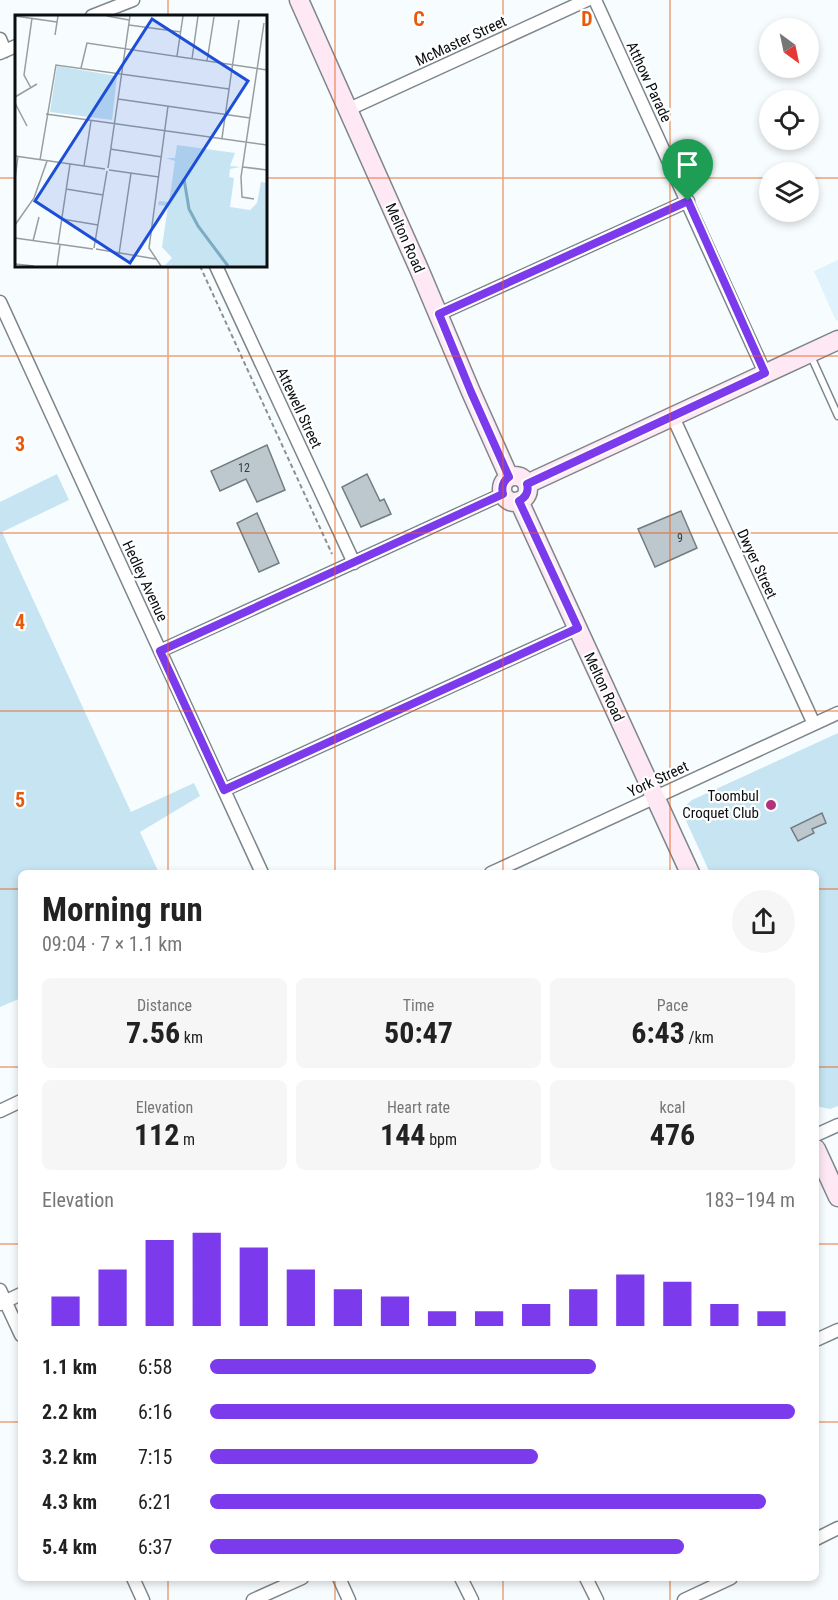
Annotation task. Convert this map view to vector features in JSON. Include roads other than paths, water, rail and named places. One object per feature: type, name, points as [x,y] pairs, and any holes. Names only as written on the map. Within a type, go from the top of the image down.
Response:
[{"type":"street","points":[[98,15],[133,0]]},
{"type":"street","name":"Melton Road","points":[[299,0],[439,314],[511,490],[578,628],[689,870]]},
{"type":"street","name":"McMaster Street","points":[[347,110],[588,0]]},
{"type":"street","name":"Atthow Parade","points":[[595,0],[765,373]]},
{"type":"street","points":[[0,39],[7,50]]},
{"type":"street","points":[[439,314],[688,201]]},
{"type":"street","name":"Attewell Street","points":[[216,267],[354,563]]},
{"type":"street","name":"Hedley Avenue","points":[[0,302],[261,870]]},
{"type":"street","points":[[160,651],[511,490],[517,476],[527,484],[838,340]]},
{"type":"street","name":"Dwyer Street","points":[[672,415],[814,724]]},
{"type":"street","points":[[224,790],[578,628]]},
{"type":"street","name":"York Street","points":[[497,870],[838,713]]},
{"type":"street","points":[[0,1111],[18,1102]]},
{"type":"street","points":[[819,1134],[838,1125]]},
{"type":"street","points":[[819,1156],[838,1197]]},
{"type":"street","points":[[18,1295],[2,1298],[18,1329]]},
{"type":"street","points":[[819,1339],[838,1330]]},
{"type":"street","points":[[819,1538],[838,1528]]},
{"type":"street","points":[[134,1581],[143,1600]]},
{"type":"street","points":[[253,1600],[295,1581]]},
{"type":"street","points":[[340,1581],[349,1600]]},
{"type":"street","points":[[462,1581],[472,1600]]},
{"type":"street","points":[[588,1581],[597,1600]]},
{"type":"street","points":[[684,1600],[725,1581]]},
{"type":"lane","points":[[810,353],[838,416]]},
{"type":"place","name":"Toombul Croquet Club","points":[[771,805]]}]
